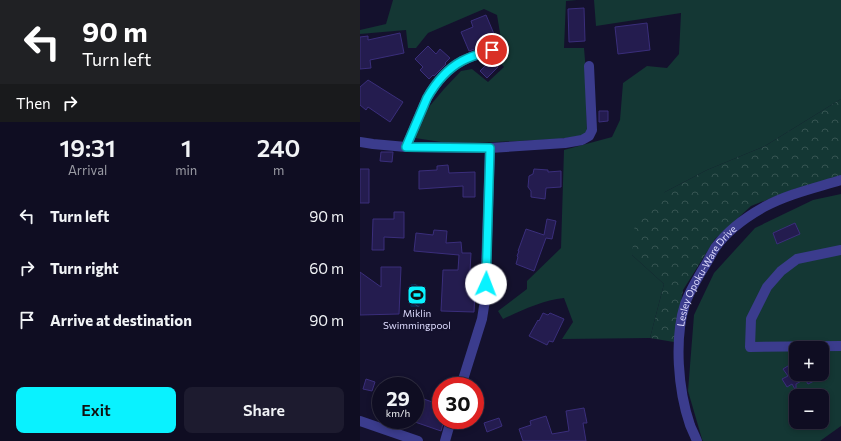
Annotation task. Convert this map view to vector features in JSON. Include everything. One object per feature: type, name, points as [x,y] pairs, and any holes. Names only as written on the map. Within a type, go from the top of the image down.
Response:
[{"type":"street","points":[[406,147],[427,98],[431,90],[440,79],[462,61],[492,50]]},
{"type":"street","points":[[360,142],[406,147],[490,148],[565,143],[582,140],[589,136],[592,130],[589,66]]},
{"type":"street","points":[[464,377],[482,319],[485,300],[490,148]]},
{"type":"street","name":"Lesley Opoku-Ware Drive","points":[[698,441],[690,426],[685,406],[681,386],[679,360],[680,333],[685,306],[691,289],[716,248],[730,232],[745,219],[782,198],[841,180]]},
{"type":"street","points":[[841,250],[797,259],[780,271],[768,287],[751,319],[750,347],[841,346]]},
{"type":"street","points":[[360,421],[418,441]]},
{"type":"street","points":[[445,441],[448,429]]},
{"type":"green space","points":[[393,0],[577,0],[566,1],[564,48],[584,48],[587,135],[559,139],[454,144],[415,138],[423,114],[461,71],[472,69],[488,82],[504,67],[496,58],[503,51],[497,15],[484,9],[428,33],[416,48],[408,48],[406,30],[360,34],[360,30],[386,24]]},
{"type":"green space","points":[[594,0],[841,0],[841,99],[765,146],[707,170],[665,192],[632,255],[664,284],[650,338],[562,339],[573,322],[564,298],[541,303],[503,319],[498,311],[527,289],[527,281],[561,248],[564,150],[612,137],[620,120],[623,83],[647,66],[667,68],[679,54],[681,13],[596,26]]},
{"type":"green space","points":[[841,99],[841,177],[794,189],[751,206],[715,239],[683,290],[674,342],[650,338],[664,284],[632,255],[635,222],[665,192],[707,170],[765,146]]},
{"type":"green space","points":[[841,194],[841,426],[820,441],[703,441],[702,439],[688,391],[694,315],[714,273],[755,228],[813,200]]},
{"type":"water","name":"Miklin Swimmingpool","points":[[411,284],[422,286],[420,306],[418,307],[411,307],[410,305],[415,299],[415,296],[409,291]]},
{"type":"building","points":[[584,8],[585,41],[569,42],[568,9]]},
{"type":"building","points":[[486,15],[497,41],[469,51],[461,32],[473,27],[471,21]]},
{"type":"building","points":[[647,23],[650,50],[618,54],[615,27]]},
{"type":"building","points":[[400,33],[404,53],[370,60],[371,68],[360,69],[360,37],[368,36],[368,40]]},
{"type":"building","points":[[428,46],[436,54],[440,49],[450,58],[434,76],[433,75],[429,79],[420,70],[423,67],[415,59]]},
{"type":"building","points":[[491,60],[498,67],[487,78],[480,71]]},
{"type":"building","points":[[368,80],[403,102],[390,122],[368,107],[366,110],[360,105],[360,87]]},
{"type":"building","points":[[599,111],[608,111],[608,121],[599,122]]},
{"type":"building","points":[[381,152],[393,152],[392,162],[380,161]]},
{"type":"building","points":[[448,165],[449,173],[475,172],[475,197],[463,197],[463,186],[419,189],[419,171],[437,170],[437,166]]},
{"type":"building","points":[[360,169],[369,169],[369,203],[360,203]]},
{"type":"building","points":[[534,169],[548,170],[548,172],[561,171],[561,187],[546,188],[545,199],[531,197],[531,191],[528,187],[529,176],[533,174]]},
{"type":"building","points":[[394,212],[404,212],[404,238],[384,237],[384,250],[372,250],[373,219],[394,219]]},
{"type":"building","points":[[547,219],[556,221],[552,239],[546,238],[534,271],[516,264],[518,251],[526,229],[544,235]]},
{"type":"building","points":[[795,223],[800,234],[777,244],[773,233]]},
{"type":"building","points":[[434,230],[447,231],[446,243],[461,242],[462,253],[471,253],[470,271],[476,271],[474,312],[441,311],[443,270],[458,270],[459,255],[414,251],[416,233],[433,235]]},
{"type":"building","points":[[381,267],[401,267],[399,314],[360,315],[360,272],[381,287]]},
{"type":"building","points":[[543,313],[548,315],[550,313],[564,319],[553,342],[549,341],[547,345],[529,336]]},
{"type":"building","points":[[789,365],[789,381],[801,381],[796,384],[796,389],[792,384],[787,387],[782,379],[788,376],[783,369]]},
{"type":"building","points":[[366,379],[372,381],[372,391],[363,389]]},
{"type":"building","points":[[806,381],[814,381],[808,384]]},
{"type":"building","points":[[424,399],[432,402],[432,428],[424,425]]},
{"type":"building","points":[[584,408],[587,423],[583,423],[586,441],[523,441],[519,429],[531,425],[530,421],[546,416],[552,434],[569,431],[566,411]]},
{"type":"building","points":[[499,418],[502,426],[487,432],[484,423]]},
{"type":"place","name":"Miklin Swimmingpool","points":[[417,295]]},
{"type":"route","points":[[486,284],[490,148],[406,147],[427,98],[431,90],[440,79],[462,61],[492,50]]}]
